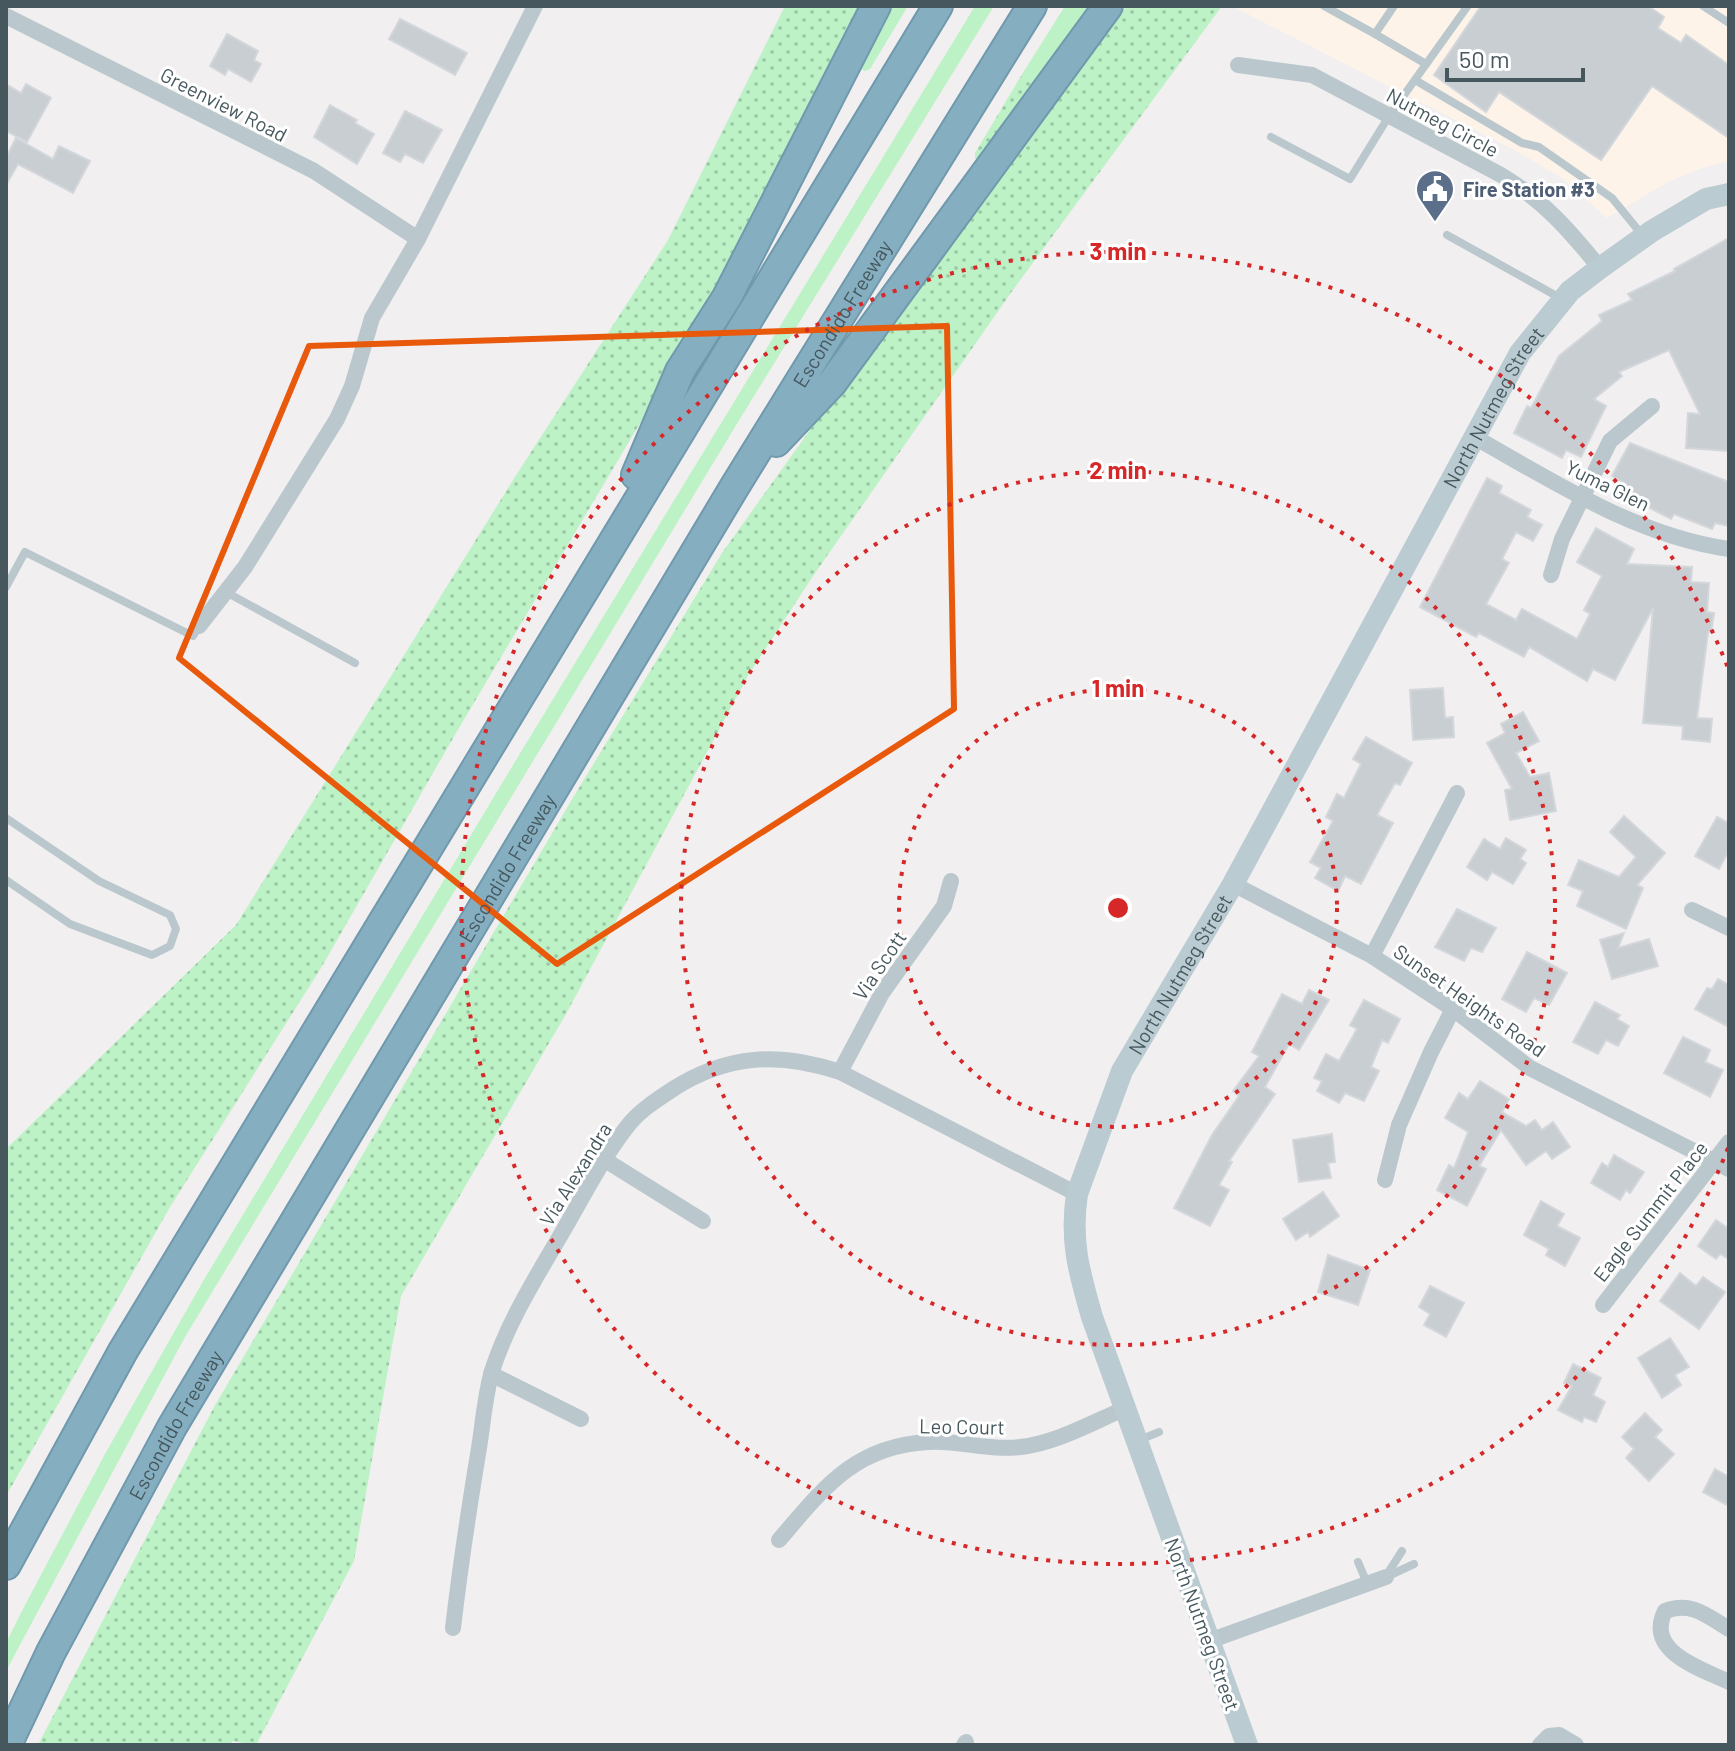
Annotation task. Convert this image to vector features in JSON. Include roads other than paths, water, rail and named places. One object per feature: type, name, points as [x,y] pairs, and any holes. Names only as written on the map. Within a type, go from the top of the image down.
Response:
[{"type":"highway","points":[[597,566],[680,371],[727,297],[876,6]]},
{"type":"highway","points":[[6,1565],[123,1351],[938,6]]},
{"type":"highway","name":"Escondido Freeway","points":[[7,1745],[51,1652],[172,1427],[735,486],[1032,6]]},
{"type":"highway","points":[[735,486],[832,383],[1108,6]]},
{"type":"street","points":[[199,626],[245,567],[337,419],[352,386],[372,318],[418,239],[535,6]]},
{"type":"street","name":"Greenview Road","points":[[6,16],[314,171],[418,239]]},
{"type":"street","name":"Nutmeg Circle","points":[[1238,65],[1312,75],[1532,193],[1567,227],[1600,268]]},
{"type":"street","name":"North Nutmeg Street","points":[[1247,1745],[1124,1409],[1090,1291],[1075,1260],[1077,1194],[1122,1071],[1233,884],[1520,353],[1563,299],[1600,268],[1643,237],[1706,199],[1729,194]]},
{"type":"street","points":[[1551,575],[1562,539],[1610,441],[1652,406]]},
{"type":"street","name":"Yuma Glen","points":[[1476,438],[1583,498],[1658,533],[1699,545],[1729,549]]},
{"type":"street","points":[[1372,956],[1457,793]]},
{"type":"street","name":"Via Scott","points":[[840,1072],[882,993],[944,906],[951,881]]},
{"type":"street","name":"Sunset Heights Road","points":[[1233,884],[1372,956],[1453,1009],[1530,1068],[1721,1165]]},
{"type":"street","points":[[1692,910],[1729,928]]},
{"type":"street","points":[[1385,1180],[1399,1125],[1453,1009]]},
{"type":"street","name":"Via Alexandra","points":[[453,1628],[460,1562],[491,1374],[505,1337],[531,1286],[605,1160],[631,1122],[655,1100],[713,1068],[741,1061],[770,1058],[813,1063],[840,1072],[1077,1194]]},
{"type":"street","name":"Eagle Summit Place","points":[[1603,1305],[1721,1165],[1729,1142]]},
{"type":"street","points":[[605,1160],[703,1221]]},
{"type":"street","points":[[491,1374],[581,1419]]},
{"type":"street","name":"Leo Court","points":[[779,1540],[828,1483],[865,1456],[927,1442],[989,1449],[1022,1447],[1124,1409]]},
{"type":"street","points":[[1209,1641],[1386,1577]]},
{"type":"street","points":[[1729,1629],[1692,1608],[1679,1606],[1665,1611],[1659,1623],[1660,1638],[1672,1650],[1692,1665],[1729,1682]]},
{"type":"street","points":[[1540,1745],[1549,1736],[1559,1735],[1576,1745]]},
{"type":"lane","points":[[1324,6],[1426,64]]},
{"type":"lane","points":[[1375,34],[1394,6]]},
{"type":"lane","points":[[1271,137],[1350,179],[1389,116],[1467,7],[1464,6]]},
{"type":"lane","points":[[1703,6],[1729,23]]},
{"type":"lane","points":[[1415,80],[1522,143],[1539,147],[1612,198],[1643,237]]},
{"type":"lane","points":[[1447,235],[1563,299]]},
{"type":"lane","points":[[6,587],[25,552],[193,636],[199,626]]},
{"type":"lane","points":[[226,592],[355,663]]},
{"type":"lane","points":[[6,818],[99,881],[170,915],[176,929],[170,946],[152,955],[70,924],[6,880]]},
{"type":"lane","points":[[1136,1441],[1159,1432]]},
{"type":"lane","points":[[1386,1577],[1402,1551]]},
{"type":"lane","points":[[1358,1562],[1367,1583]]},
{"type":"lane","points":[[1386,1577],[1414,1564]]},
{"type":"place","name":"Fire Station #3","points":[[1435,223]]}]
